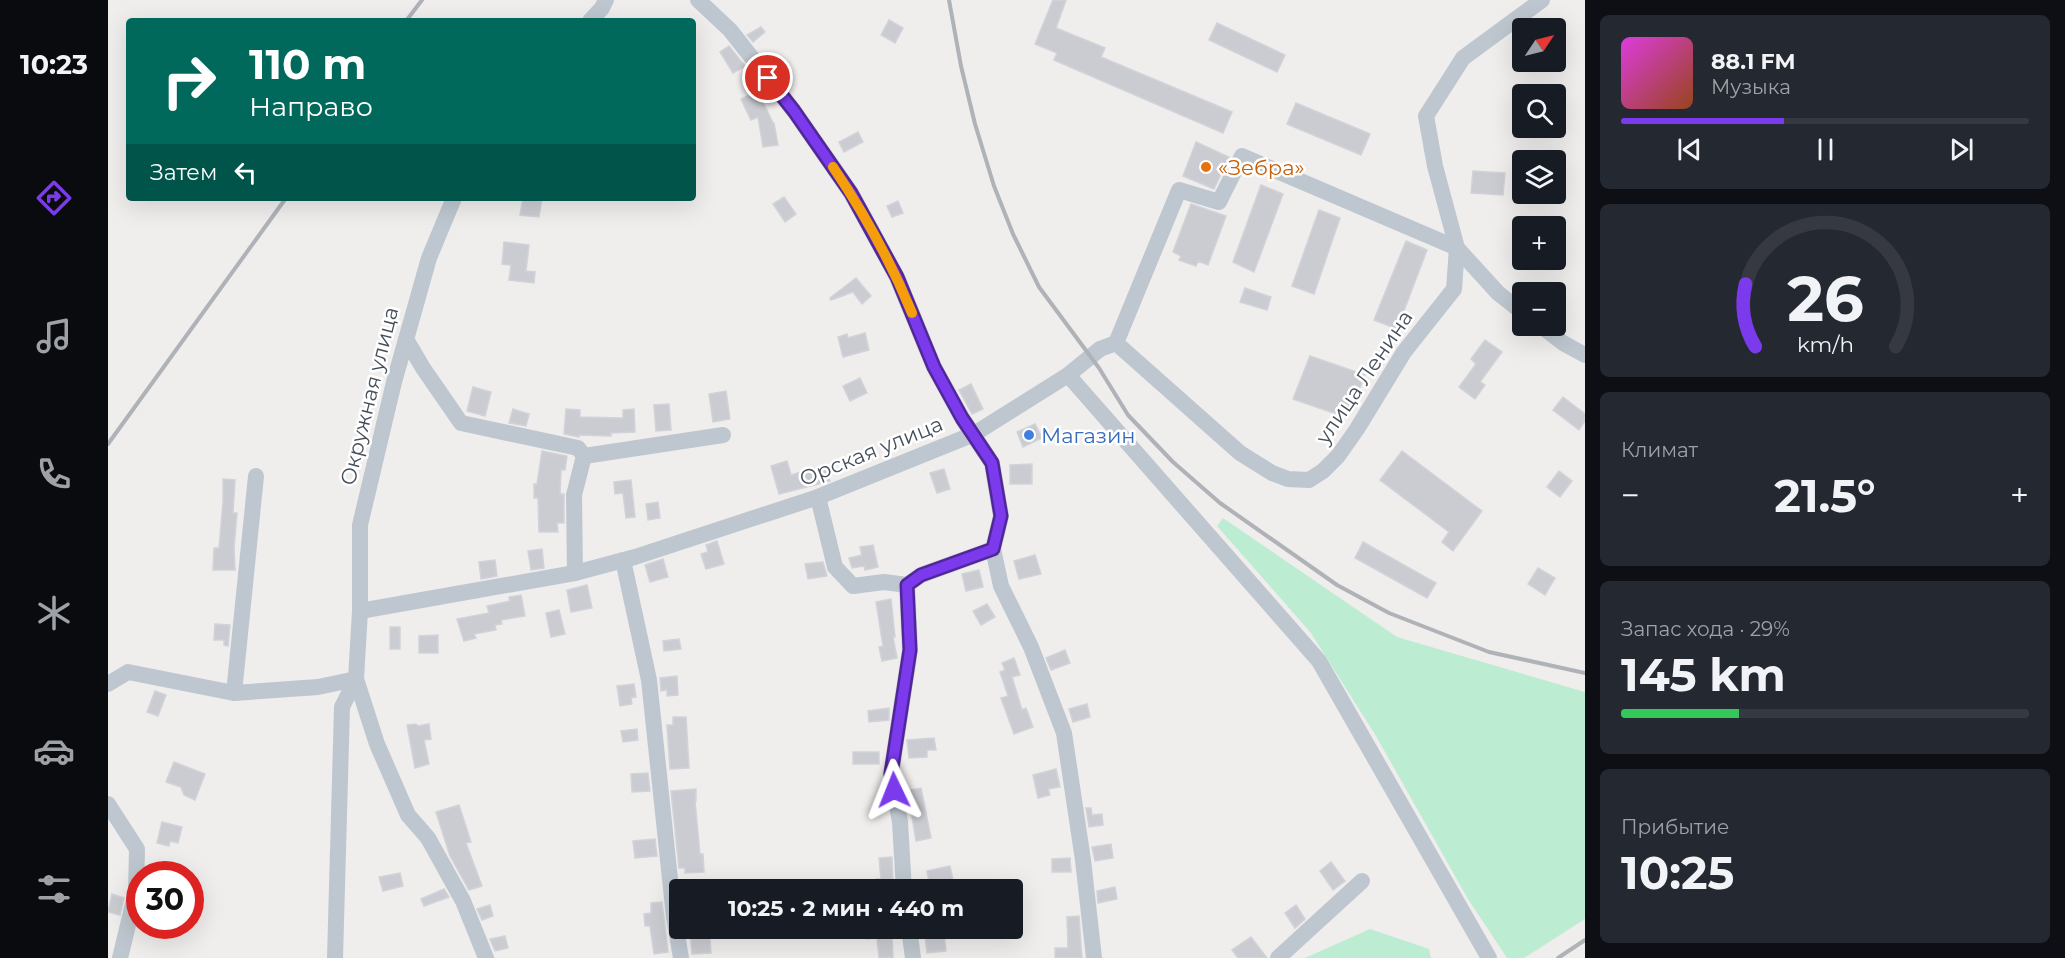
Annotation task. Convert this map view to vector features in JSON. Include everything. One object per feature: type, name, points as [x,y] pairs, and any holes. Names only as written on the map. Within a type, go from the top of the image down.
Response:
[{"type":"street","points":[[593,18],[602,9],[606,0]]},
{"type":"street","points":[[698,0],[730,30],[794,111],[851,193],[897,277],[934,367],[962,418],[992,463],[1001,516],[993,549],[1001,586],[1031,647],[1064,733],[1083,860],[1094,958]]},
{"type":"street","name":"улица Ленина","points":[[1116,343],[1240,453],[1272,473],[1288,480],[1309,480],[1323,471],[1338,456],[1404,352],[1454,289],[1457,248],[1435,166],[1426,116],[1463,58],[1542,0]]},
{"type":"street","points":[[1116,343],[1179,190],[1219,202],[1242,156],[1457,248],[1498,293],[1512,304]]},
{"type":"street","name":"Окружная улица","points":[[356,679],[360,611],[360,525],[406,339],[429,258],[453,201]]},
{"type":"street","points":[[1554,336],[1585,355]]},
{"type":"street","points":[[406,339],[461,423],[578,448],[584,456]]},
{"type":"street","name":"Орская улица","points":[[360,611],[575,573],[623,560],[818,497],[974,434],[1068,375],[1100,349],[1116,343]]},
{"type":"street","points":[[1068,375],[1319,661],[1490,958]]},
{"type":"street","points":[[584,456],[723,435]]},
{"type":"street","points":[[575,573],[574,495],[584,456]]},
{"type":"street","points":[[234,693],[256,476]]},
{"type":"street","points":[[818,497],[835,567],[853,586],[884,582],[907,585],[921,575],[993,549]]},
{"type":"street","points":[[623,560],[649,680],[674,917],[681,958]]},
{"type":"street","points":[[903,879],[900,822],[891,774],[910,650],[907,585]]},
{"type":"street","points":[[108,684],[128,672],[234,693],[318,687],[356,679]]},
{"type":"street","points":[[335,958],[342,707],[356,679]]},
{"type":"street","points":[[356,679],[377,744],[408,815],[428,838],[463,901],[486,958]]},
{"type":"street","points":[[108,804],[137,849],[136,892],[120,958]]},
{"type":"street","points":[[1278,958],[1362,881]]},
{"type":"street","points":[[910,939],[913,958]]},
{"type":"green space","points":[[1223,518],[1397,637],[1585,692],[1585,919],[1524,958],[1507,958],[1468,899],[1376,736],[1311,633],[1217,526]]},
{"type":"green space","points":[[1370,929],[1429,949],[1431,958],[1305,958]]},
{"type":"building","points":[[1053,0],[1066,0],[1056,28],[1105,48],[1101,57],[1232,112],[1223,133],[1054,60],[1057,53],[1035,44]]},
{"type":"building","points":[[889,20],[903,28],[895,43],[881,35]]},
{"type":"building","points":[[1217,23],[1285,55],[1277,72],[1209,40]]},
{"type":"building","points":[[761,27],[765,32],[753,42],[747,35]]},
{"type":"building","points":[[729,46],[745,66],[733,73],[720,52]]},
{"type":"building","points":[[754,89],[757,89],[774,123],[778,145],[763,147],[758,117],[751,120],[741,99],[754,93]]},
{"type":"building","points":[[1296,103],[1370,134],[1361,155],[1287,124]]},
{"type":"building","points":[[858,132],[863,142],[844,152],[839,142]]},
{"type":"building","name":"«Зебра»","points":[[1196,142],[1229,157],[1214,189],[1183,176]]},
{"type":"building","points":[[1473,171],[1505,173],[1503,195],[1471,193]]},
{"type":"building","points":[[1261,185],[1283,194],[1254,272],[1233,262]]},
{"type":"building","points":[[784,197],[796,214],[785,222],[773,204]]},
{"type":"building","points":[[522,201],[542,201],[539,217],[520,215]]},
{"type":"building","points":[[898,201],[903,213],[892,217],[887,206]]},
{"type":"building","points":[[1191,204],[1226,216],[1208,265],[1198,261],[1196,266],[1179,260],[1181,256],[1173,252]]},
{"type":"building","points":[[1319,210],[1340,218],[1314,294],[1292,286]]},
{"type":"building","points":[[1406,241],[1427,250],[1397,329],[1374,320]]},
{"type":"building","points":[[504,242],[529,245],[526,271],[535,272],[534,283],[509,280],[511,265],[502,264]]},
{"type":"building","points":[[856,278],[871,296],[862,304],[853,292],[831,300],[830,298]]},
{"type":"building","points":[[1245,288],[1271,297],[1267,310],[1240,302]]},
{"type":"building","points":[[865,333],[869,350],[843,357],[838,337],[847,334],[848,338]]},
{"type":"building","points":[[1485,340],[1502,352],[1480,382],[1485,385],[1475,399],[1459,387],[1476,364],[1471,359]]},
{"type":"building","points":[[1310,356],[1365,375],[1348,418],[1293,399]]},
{"type":"building","points":[[860,378],[867,393],[850,401],[843,386]]},
{"type":"building","points":[[971,384],[983,409],[972,414],[959,390]]},
{"type":"building","points":[[473,387],[491,392],[485,416],[467,411]]},
{"type":"building","points":[[726,391],[730,419],[713,422],[709,394]]},
{"type":"building","points":[[1563,397],[1585,414],[1585,421],[1579,430],[1553,410]]},
{"type":"building","points":[[669,404],[671,430],[656,431],[654,405]]},
{"type":"building","points":[[513,409],[529,414],[526,426],[509,423]]},
{"type":"building","points":[[566,409],[580,410],[580,417],[623,418],[623,410],[634,409],[635,432],[611,433],[611,436],[579,435],[579,437],[564,434]]},
{"type":"building","name":"Магазин","points":[[1035,424],[1042,438],[1023,447],[1017,432]]},
{"type":"building","points":[[542,451],[567,456],[565,470],[561,470],[560,494],[564,494],[564,523],[557,523],[558,532],[539,532],[538,498],[534,498],[534,484],[537,484]]},
{"type":"building","points":[[1402,451],[1482,511],[1453,551],[1442,542],[1449,532],[1380,480]]},
{"type":"building","points":[[787,461],[791,475],[825,465],[830,481],[779,494],[771,466]]},
{"type":"building","points":[[1032,464],[1032,484],[1010,484],[1010,465]]},
{"type":"building","points":[[944,469],[950,489],[937,493],[930,473]]},
{"type":"building","points":[[1559,471],[1572,481],[1560,497],[1547,487]]},
{"type":"building","points":[[223,479],[235,480],[233,513],[237,513],[235,570],[213,570],[214,548],[219,548]]},
{"type":"building","points":[[631,480],[635,517],[626,518],[623,493],[615,494],[614,482]]},
{"type":"building","points":[[658,502],[660,518],[648,520],[646,504]]},
{"type":"building","points":[[717,541],[724,564],[706,569],[701,554],[708,552],[706,545]]},
{"type":"building","points":[[1363,542],[1436,583],[1427,598],[1355,558]]},
{"type":"building","points":[[873,545],[878,567],[865,570],[864,566],[852,568],[849,558],[862,555],[860,547]]},
{"type":"building","points":[[542,549],[544,568],[531,570],[528,551]]},
{"type":"building","points":[[1035,555],[1041,574],[1019,579],[1014,561]]},
{"type":"building","points":[[663,559],[668,577],[650,582],[645,565]]},
{"type":"building","points":[[495,560],[497,576],[481,579],[479,562]]},
{"type":"building","points":[[823,562],[827,576],[808,579],[805,564]]},
{"type":"building","points":[[1538,568],[1555,578],[1545,595],[1528,584]]},
{"type":"building","points":[[979,570],[983,587],[966,591],[962,574]]},
{"type":"building","points":[[587,585],[592,608],[571,612],[567,590]]},
{"type":"building","points":[[521,595],[525,616],[501,620],[502,624],[495,625],[496,630],[474,634],[476,638],[464,641],[457,619],[489,613],[487,606],[510,601],[509,597]]},
{"type":"building","points":[[891,599],[895,637],[893,637],[897,658],[882,661],[879,647],[883,646],[876,602]]},
{"type":"building","points":[[987,604],[995,617],[981,625],[973,611]]},
{"type":"building","points":[[559,610],[565,634],[551,637],[546,613]]},
{"type":"building","points":[[215,624],[230,625],[228,646],[224,645],[224,640],[214,640]]},
{"type":"building","points":[[390,627],[400,627],[400,649],[390,649]]},
{"type":"building","points":[[438,635],[438,653],[419,653],[419,636]]},
{"type":"building","points":[[679,639],[681,649],[664,651],[663,641]]},
{"type":"building","points":[[1065,650],[1070,663],[1051,670],[1046,658]]},
{"type":"building","points":[[1014,658],[1020,675],[1012,677],[1022,710],[1026,708],[1033,727],[1014,734],[1001,698],[1008,696],[1000,672],[1005,670],[1002,663]]},
{"type":"building","points":[[677,676],[678,695],[667,696],[667,690],[661,691],[660,678]]},
{"type":"building","points":[[634,684],[636,697],[631,698],[632,704],[620,706],[617,686]]},
{"type":"building","points":[[155,691],[166,695],[158,716],[147,712]]},
{"type":"building","points":[[1087,704],[1090,717],[1073,722],[1069,709]]},
{"type":"building","points":[[889,708],[889,720],[869,722],[868,711]]},
{"type":"building","points":[[673,717],[686,717],[689,768],[670,769],[667,725],[673,725]]},
{"type":"building","points":[[416,724],[418,726],[429,724],[431,739],[424,740],[429,764],[415,768],[407,725]]},
{"type":"building","points":[[637,729],[638,740],[623,742],[621,731]]},
{"type":"building","points":[[934,738],[936,750],[927,750],[927,757],[909,758],[907,740]]},
{"type":"building","points":[[853,752],[879,752],[879,764],[853,764]]},
{"type":"building","points":[[174,762],[205,774],[195,800],[184,795],[181,787],[166,782]]},
{"type":"building","points":[[1056,769],[1060,787],[1048,789],[1050,795],[1038,798],[1033,775]]},
{"type":"building","points":[[648,773],[650,791],[632,792],[631,774]]},
{"type":"building","points":[[921,788],[931,838],[916,841],[910,804],[907,804],[905,791]]},
{"type":"building","points":[[696,789],[700,854],[703,854],[704,872],[685,873],[685,868],[679,868],[671,791]]},
{"type":"building","points":[[459,805],[471,842],[466,843],[482,886],[469,890],[450,856],[436,812]]},
{"type":"building","points":[[1086,808],[1091,808],[1092,815],[1102,814],[1103,825],[1089,827]]},
{"type":"building","points":[[162,822],[182,827],[178,843],[170,841],[169,846],[157,843]]},
{"type":"building","points":[[655,839],[657,856],[635,858],[633,841]]},
{"type":"building","points":[[1111,844],[1113,858],[1095,861],[1092,847]]},
{"type":"building","points":[[892,857],[893,879],[881,879],[879,858]]},
{"type":"building","points":[[1070,858],[1071,872],[1052,872],[1052,859]]},
{"type":"building","points":[[1331,862],[1345,881],[1333,890],[1320,871]]},
{"type":"building","points":[[950,866],[953,879],[928,879],[927,871]]},
{"type":"building","points":[[400,873],[403,886],[383,891],[379,877]]},
{"type":"building","points":[[1115,887],[1117,899],[1098,903],[1097,891]]},
{"type":"building","points":[[444,889],[449,897],[424,906],[421,899]]},
{"type":"building","points":[[112,894],[124,898],[120,915],[108,912]]},
{"type":"building","points":[[662,902],[668,952],[654,954],[650,926],[645,926],[644,914],[651,913],[651,903]]},
{"type":"building","points":[[490,905],[493,916],[482,920],[477,909]]},
{"type":"building","points":[[1296,905],[1305,919],[1295,928],[1285,913]]},
{"type":"building","points":[[1079,916],[1082,958],[1055,958],[1055,948],[1068,948],[1067,917]]},
{"type":"building","points":[[505,936],[508,948],[495,951],[490,939]]},
{"type":"building","points":[[1251,937],[1267,958],[1238,958],[1232,950]]},
{"type":"building","points":[[691,939],[710,939],[711,953],[692,954]]},
{"type":"building","points":[[877,939],[892,939],[893,958],[879,958]]},
{"type":"building","points":[[925,939],[945,939],[946,951],[927,953]]},
{"type":"railway","points":[[408,18],[422,0]]},
{"type":"railway","points":[[949,0],[975,124],[994,186],[1013,234],[1039,287],[1099,368],[1128,415],[1173,462],[1220,503],[1337,585],[1389,613],[1489,652],[1585,673]]},
{"type":"railway","points":[[108,444],[284,201]]},
{"type":"railway","points":[[1558,958],[1585,940]]},
{"type":"slow traffic","points":[[833,167],[851,193],[897,277],[912,313]]},
{"type":"place","name":"«Зебра»","points":[[1206,167]]},
{"type":"place","name":"Магазин","points":[[1029,435]]},
{"type":"route","points":[[768,78],[851,193],[897,277],[934,367],[962,418],[992,463],[1001,516],[993,549],[921,575],[907,585],[910,650],[891,774],[894,790]]}]
